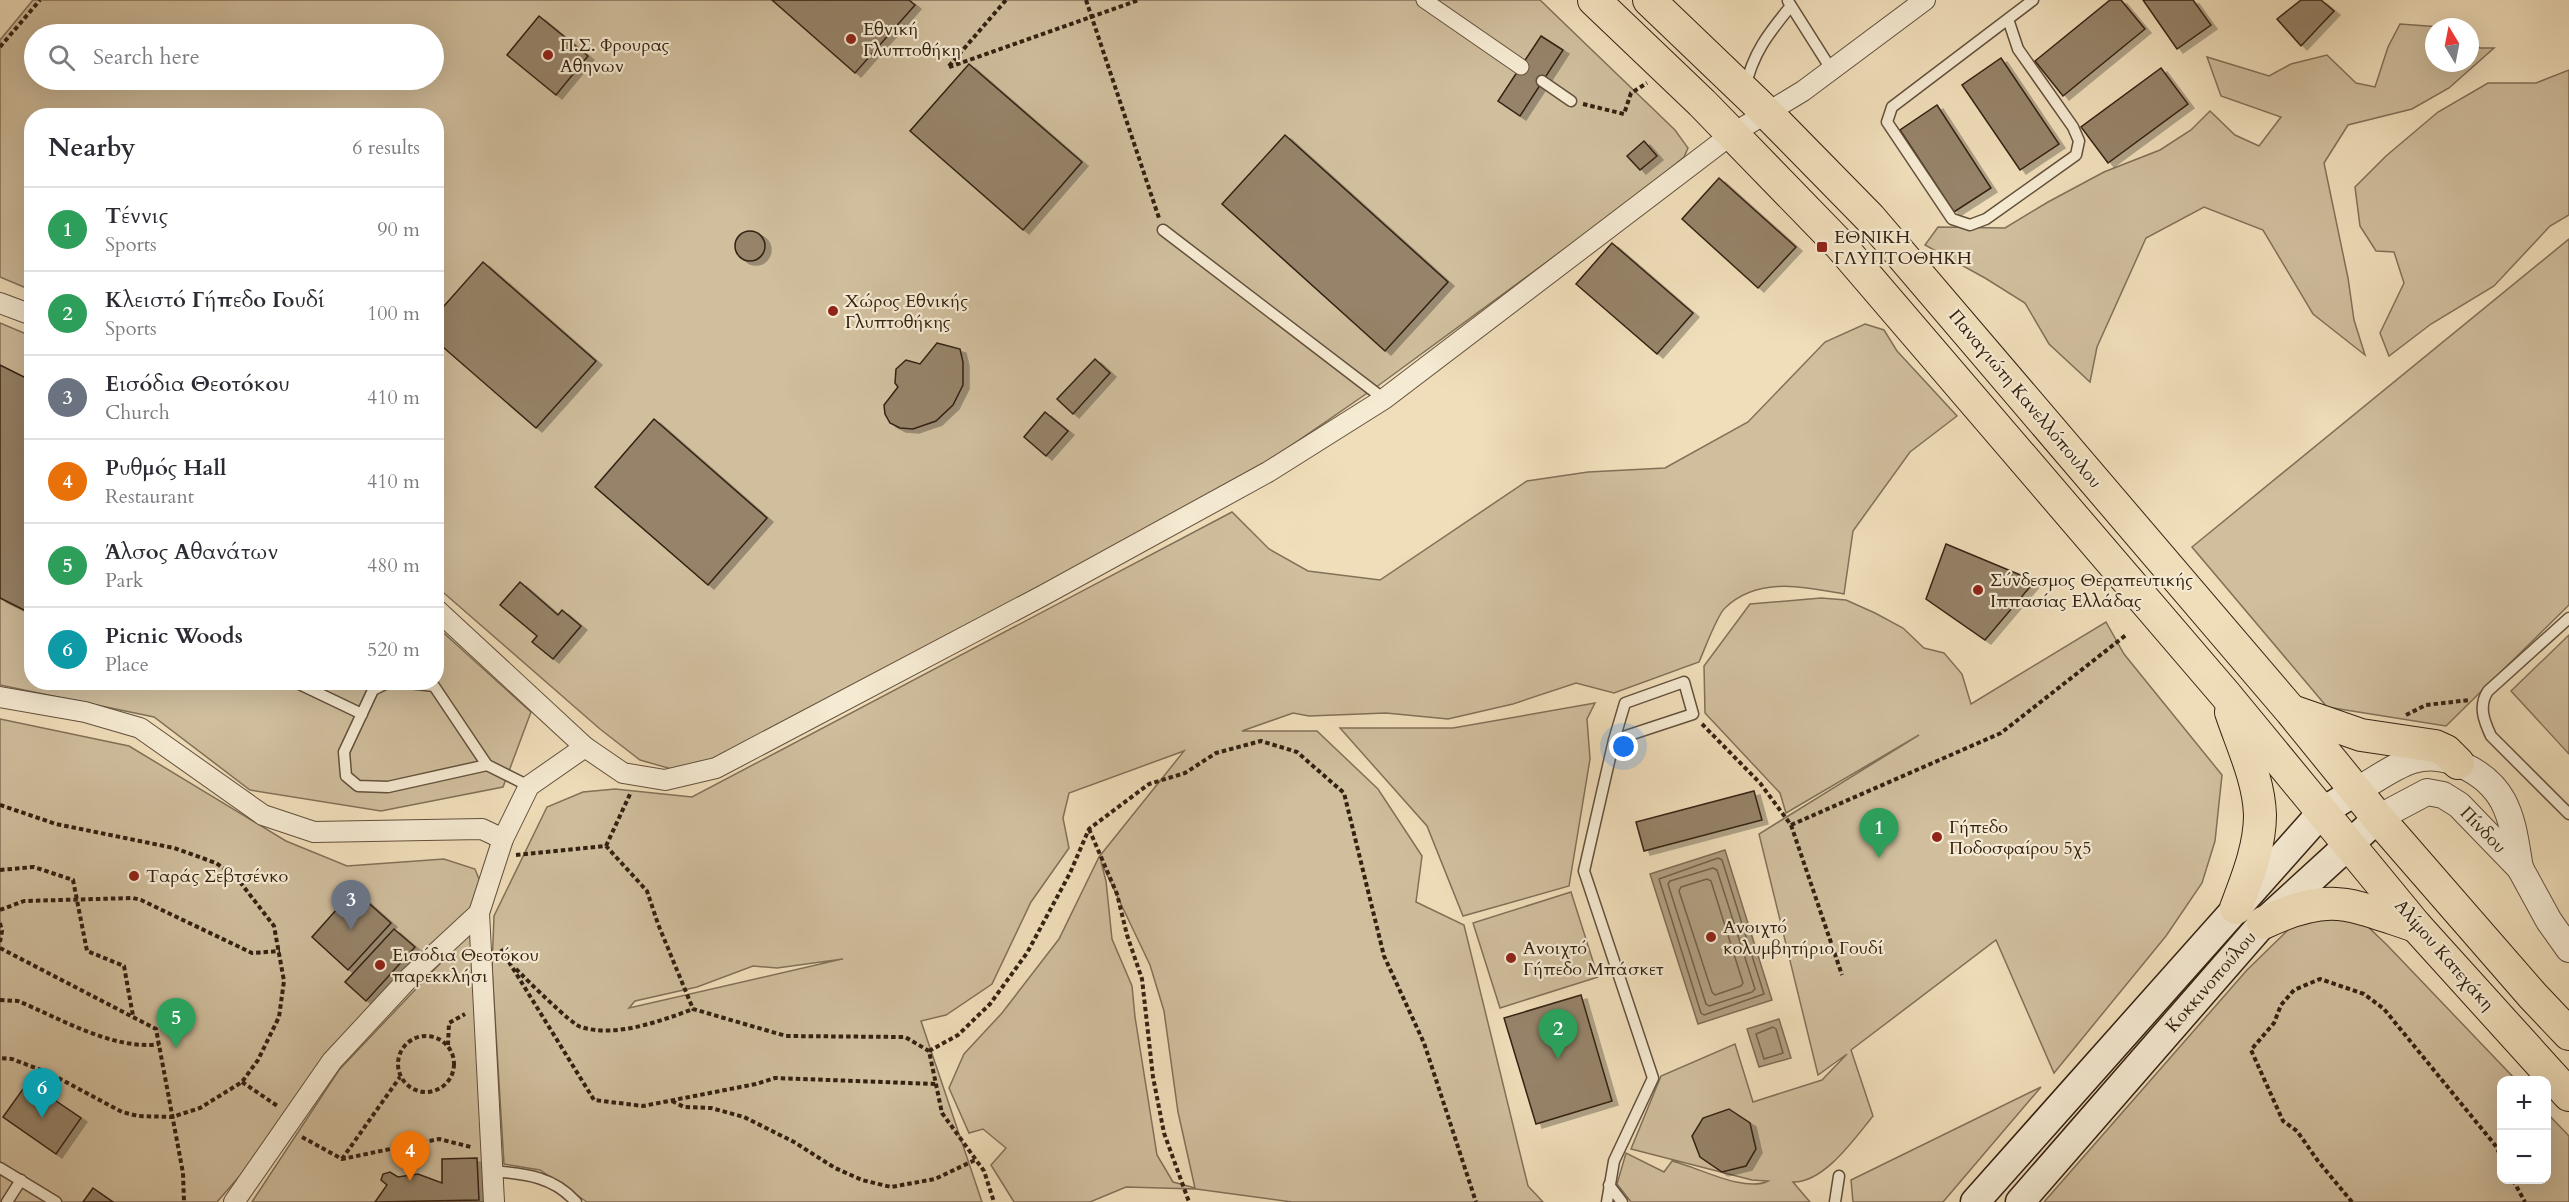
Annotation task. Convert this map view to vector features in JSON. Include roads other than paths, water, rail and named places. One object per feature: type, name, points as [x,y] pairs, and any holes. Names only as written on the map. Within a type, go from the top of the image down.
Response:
[{"type":"main road","points":[[1594,0],[1732,134],[1840,245],[2322,812],[2378,818],[2569,1034]]},
{"type":"main road","name":"Παναγιώτη Κανελλόπουλου","points":[[1656,1],[1870,218],[2291,711],[2378,818]]},
{"type":"main road","points":[[2224,694],[2254,782],[2260,814],[2249,916],[2334,902],[2416,926]]},
{"type":"main road","points":[[2291,711],[2336,728],[2387,740],[2435,746],[2446,751],[2458,763]]},
{"type":"main road","name":"Κοκκινοπούλου","points":[[2020,1202],[2249,916],[2322,812],[2356,790]]},
{"type":"main road","name":"Αλίμου Κατεχάκη","points":[[2322,812],[2416,926],[2569,1095]]},
{"type":"main road","name":"Κοκκινοπούλου","points":[[1975,1202],[2249,916],[2349,844],[2378,818]]},
{"type":"street","points":[[1424,0],[1521,67]]},
{"type":"street","points":[[444,616],[585,747],[623,773],[665,780],[716,768],[1042,596],[1268,472],[1384,399],[1732,134],[1803,91],[1924,0]]},
{"type":"street","points":[[0,303],[24,312]]},
{"type":"street","points":[[0,697],[85,712],[140,728],[263,815],[314,832],[482,829],[500,848]]},
{"type":"street","points":[[494,1202],[479,913],[500,848],[529,786],[585,747]]},
{"type":"street","name":"Πίνδου","points":[[2356,790],[2410,760],[2432,758],[2458,763],[2485,781],[2504,803],[2513,829],[2520,868]]},
{"type":"street","name":"Πίνδου","points":[[2378,818],[2420,794],[2432,792],[2443,795],[2465,809],[2520,868],[2549,921],[2569,949]]},
{"type":"street","points":[[234,1202],[332,1061],[410,977],[479,913]]},
{"type":"lane","points":[[2008,19],[2018,49],[2073,127],[2079,141],[2076,155],[1986,219],[1970,225],[1952,219],[1887,122],[1892,107],[2033,0]]},
{"type":"lane","points":[[1744,91],[1750,68],[1761,43],[1789,3],[1831,69]]},
{"type":"lane","points":[[1542,81],[1571,101]]},
{"type":"lane","points":[[1164,230],[1384,399]]},
{"type":"lane","points":[[2569,618],[2483,699],[2483,720],[2491,735],[2569,814]]},
{"type":"lane","points":[[1607,1202],[1614,1161],[1653,1078],[1584,871],[1614,740],[1625,703],[1684,682],[1693,714],[1614,740]]},
{"type":"lane","points":[[312,690],[362,714]]},
{"type":"lane","points":[[373,690],[344,752],[346,776],[358,786],[388,787],[487,765]]},
{"type":"lane","points":[[437,690],[487,765],[529,786]]},
{"type":"lane","points":[[493,1162],[533,1175],[566,1191],[576,1202]]},
{"type":"lane","points":[[0,1168],[56,1202]]},
{"type":"lane","points":[[1835,1202],[1839,1176]]},
{"type":"lane","points":[[7,1202],[21,1180]]},
{"type":"lane","points":[[1609,1185],[1622,1202]]},
{"type":"water","name":"Ανοιχτό κολυμβητήριο Γουδί","points":[[1725,850],[1772,1000],[1698,1024],[1650,874]]},
{"type":"water","points":[[1779,1019],[1791,1058],[1759,1067],[1747,1029]]},
{"type":"place","name":"Εθνική Γλυπτοθήκη","points":[[851,39]]},
{"type":"place","name":"Π.Σ. Φρουρας Αθηνων","points":[[548,55]]},
{"type":"place","name":"ΕΘΝΙΚΗ ΓΛΥΠΤΟΘΗΚΗ","points":[[1822,247]]},
{"type":"place","name":"Χώρος Εθνικής Γλυπτοθήκης","points":[[833,311]]},
{"type":"place","name":"Σύνδεσμος Θεραπευτικής Ιππασίας Ελλάδας","points":[[1978,590]]},
{"type":"place","name":"Γήπεδο Ποδοσφαίρου 5χ5","points":[[1937,837]]},
{"type":"place","name":"Τέννις","points":[[1879,858]]},
{"type":"place","name":"Ταράς Σεβτσένκο","points":[[134,876]]},
{"type":"place","name":"Εισόδια Θεοτόκου","points":[[351,930]]},
{"type":"place","name":"Ανοιχτό κολυμβητήριο Γουδί","points":[[1711,937]]},
{"type":"place","name":"Ανοιχτό Γήπεδο Μπάσκετ","points":[[1511,958]]},
{"type":"place","name":"Εισόδια Θεοτόκου παρεκκλήσι","points":[[380,965]]},
{"type":"place","name":"Άλσος Αθανάτων","points":[[176,1048]]},
{"type":"place","name":"Κλειστό Γήπεδο Γουδί","points":[[1558,1059]]},
{"type":"place","name":"Picnic Woods","points":[[42,1118]]},
{"type":"place","name":"Ρυθμός Hall","points":[[410,1181]]}]
